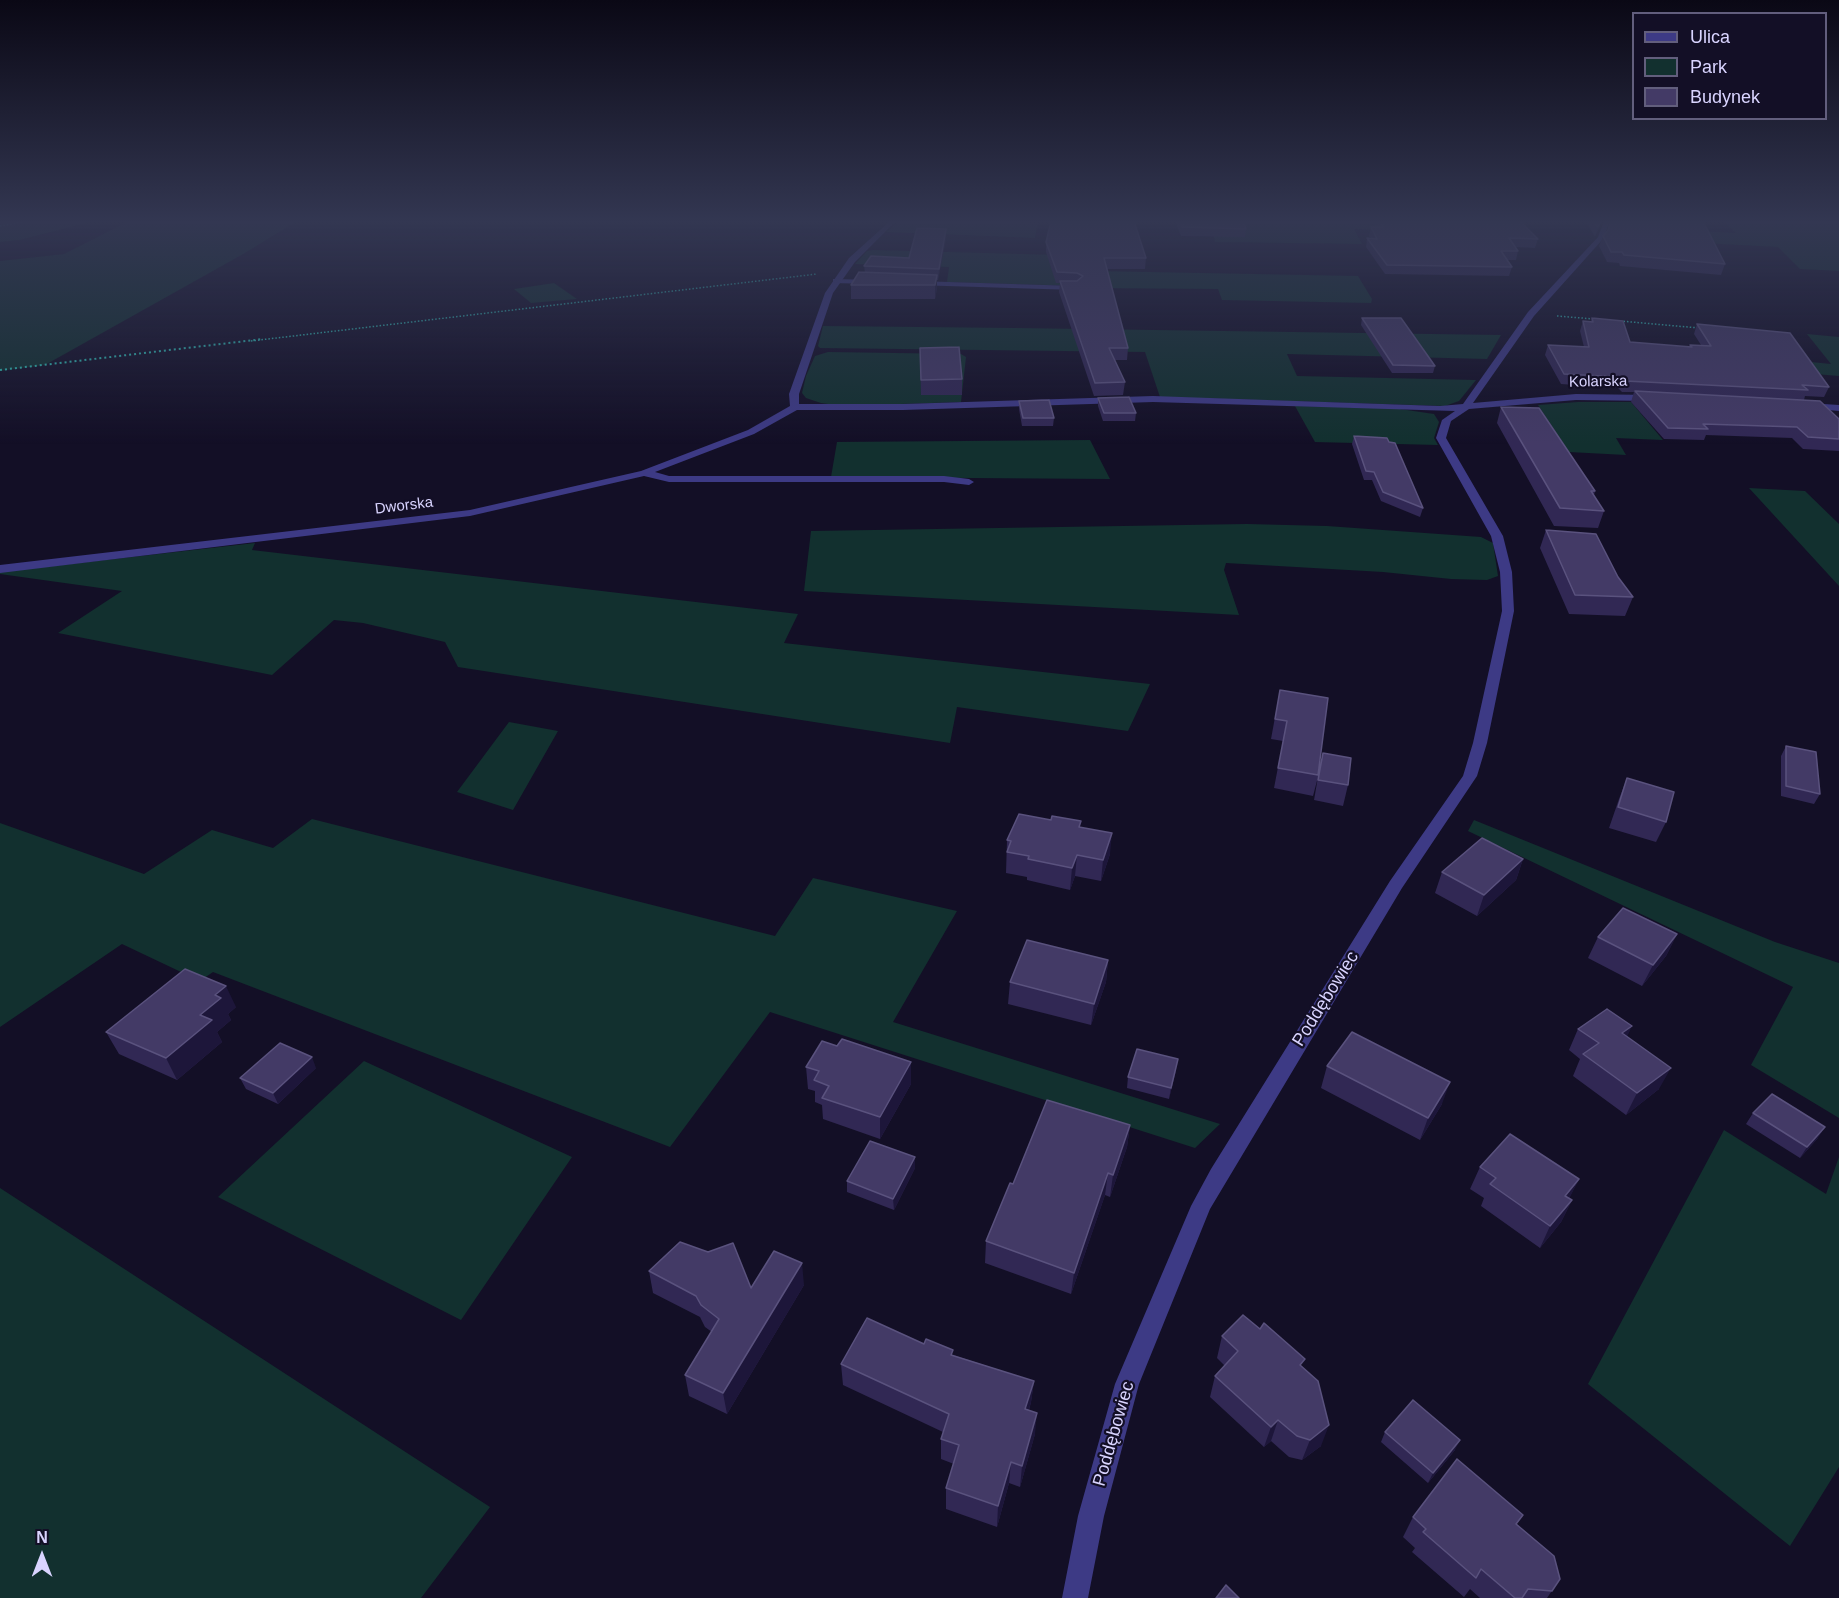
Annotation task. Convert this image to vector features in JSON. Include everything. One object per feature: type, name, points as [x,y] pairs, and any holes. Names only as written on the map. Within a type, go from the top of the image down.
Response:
[{"type":"street","points":[[795,407],[794,394],[828,296]]},
{"type":"street","points":[[1461,409],[1531,314],[1548,296]]},
{"type":"street","name":"Kolarska","points":[[795,407],[903,407],[1152,399],[1461,409],[1576,397],[1668,399]]},
{"type":"street","points":[[1793,405],[1839,408]]},
{"type":"street","name":"Dworska","points":[[0,569],[470,513],[644,473],[751,432],[795,407]]},
{"type":"street","name":"Poddębowiec","points":[[1075,1598],[1091,1516],[1127,1384],[1201,1206],[1396,885],[1470,776],[1480,743],[1508,611],[1506,572],[1497,536],[1441,438],[1447,420],[1461,409]]},
{"type":"street","points":[[644,473],[669,479],[944,479],[969,482]]},
{"type":"path","points":[[0,370],[619,296]]},
{"type":"path","points":[[1531,314],[1599,320]]},
{"type":"path","points":[[1611,321],[1702,328]]},
{"type":"green space","points":[[0,296],[169,296],[45,365],[0,371]]},
{"type":"green space","points":[[522,296],[572,296],[577,299],[531,303]]},
{"type":"green space","points":[[1220,296],[1370,296],[1372,299],[1371,303],[1222,300]]},
{"type":"green space","points":[[823,326],[1501,335],[1487,359],[1287,354],[1297,376],[1476,380],[1459,401],[1445,406],[1160,397],[1145,352],[820,348],[818,346]]},
{"type":"green space","points":[[1807,334],[1839,337],[1839,376],[1719,366],[1710,352],[1831,364]]},
{"type":"green space","points":[[828,352],[961,354],[966,357],[961,402],[842,406],[806,398],[802,393],[806,376],[815,356]]},
{"type":"green space","points":[[1631,402],[1663,440],[1616,438],[1626,455],[1569,452],[1538,405]]},
{"type":"green space","points":[[1295,406],[1393,408],[1434,414],[1439,422],[1434,438],[1438,445],[1315,442]]},
{"type":"green space","points":[[1090,440],[1110,479],[831,477],[837,442]]},
{"type":"green space","points":[[1749,488],[1805,491],[1839,524],[1839,586]]},
{"type":"green space","points":[[1247,524],[1327,526],[1481,537],[1493,543],[1498,576],[1487,580],[1451,579],[1383,572],[1226,563],[1224,570],[1239,615],[804,591],[811,531]]},
{"type":"green space","points":[[255,543],[252,550],[798,614],[784,643],[1150,684],[1128,731],[957,707],[950,743],[458,667],[445,642],[363,623],[334,620],[272,675],[58,633],[122,591],[0,574],[0,572]]},
{"type":"green space","points":[[509,722],[558,731],[513,810],[457,792]]},
{"type":"green space","points":[[312,819],[775,936],[813,878],[957,911],[893,1022],[1220,1124],[1195,1148],[770,1012],[670,1147],[213,972],[200,981],[122,944],[0,1027],[0,823],[144,874],[212,830],[273,848]]},
{"type":"green space","points":[[1474,820],[1775,942],[1839,963],[1839,1118],[1751,1065],[1793,987],[1468,831]]},
{"type":"green space","points":[[364,1061],[572,1157],[461,1320],[218,1197]]},
{"type":"green space","points":[[1724,1130],[1826,1194],[1839,1157],[1839,1467],[1790,1546],[1588,1384]]},
{"type":"green space","points":[[0,1188],[490,1507],[421,1598],[0,1598]]},
{"type":"building","points":[[1065,296],[1114,296],[1128,348],[1109,348],[1125,382],[1095,383]]},
{"type":"building","points":[[1362,318],[1401,318],[1435,366],[1393,365]]},
{"type":"building","points":[[1592,318],[1623,321],[1630,342],[1692,347],[1690,345],[1711,346],[1697,324],[1790,333],[1829,387],[1802,385],[1808,390],[1625,381],[1622,377],[1564,374],[1548,345],[1589,347],[1583,321],[1593,322]]},
{"type":"building","points":[[959,347],[962,379],[921,380],[920,348]]},
{"type":"building","points":[[1635,391],[1820,401],[1839,419],[1839,439],[1808,437],[1797,427],[1703,424],[1708,429],[1668,428]]},
{"type":"building","points":[[1129,397],[1136,413],[1104,413],[1098,398]]},
{"type":"building","points":[[1049,400],[1054,418],[1023,418],[1019,401]]},
{"type":"building","points":[[1501,407],[1539,408],[1595,491],[1591,491],[1604,511],[1560,508]]},
{"type":"building","points":[[1354,436],[1387,438],[1389,442],[1395,443],[1423,508],[1383,492],[1374,472],[1366,471]]},
{"type":"building","points":[[1546,530],[1596,534],[1618,577],[1633,597],[1575,595]]},
{"type":"building","points":[[1280,690],[1328,698],[1318,775],[1278,768],[1287,721],[1275,719]]},
{"type":"building","points":[[1786,746],[1816,752],[1820,794],[1786,786]]},
{"type":"building","points":[[1323,753],[1351,758],[1348,785],[1318,780]]},
{"type":"building","points":[[1627,778],[1674,792],[1666,822],[1618,807]]},
{"type":"building","points":[[1019,814],[1051,820],[1052,816],[1081,821],[1079,827],[1112,833],[1103,860],[1077,855],[1072,868],[1007,852],[1011,841],[1007,840]]},
{"type":"building","points":[[1482,838],[1523,859],[1484,895],[1442,872]]},
{"type":"building","points":[[1623,908],[1677,934],[1653,965],[1598,937]]},
{"type":"building","points":[[1027,940],[1108,960],[1094,1004],[1010,982]]},
{"type":"building","points":[[185,969],[226,986],[215,995],[221,998],[200,1015],[212,1020],[166,1058],[106,1032]]},
{"type":"building","points":[[1607,1009],[1632,1026],[1622,1033],[1671,1068],[1637,1093],[1583,1054],[1599,1043],[1578,1029]]},
{"type":"building","points":[[1352,1032],[1450,1082],[1428,1118],[1327,1066]]},
{"type":"building","points":[[842,1039],[911,1062],[880,1117],[822,1098],[829,1086],[814,1080],[819,1071],[806,1067],[822,1041],[837,1046]]},
{"type":"building","points":[[280,1043],[312,1057],[273,1093],[240,1078]]},
{"type":"building","points":[[1137,1049],[1178,1059],[1171,1088],[1128,1077]]},
{"type":"building","points":[[1772,1094],[1825,1127],[1807,1147],[1753,1113]]},
{"type":"building","points":[[1047,1100],[1130,1125],[1113,1175],[1108,1173],[1074,1273],[986,1241],[1010,1183],[1013,1184]]},
{"type":"building","points":[[1510,1134],[1579,1179],[1565,1196],[1572,1200],[1550,1226],[1490,1184],[1496,1178],[1480,1167]]},
{"type":"building","points":[[870,1141],[915,1157],[893,1199],[847,1181]]},
{"type":"building","points":[[680,1242],[708,1252],[733,1243],[751,1288],[774,1251],[802,1263],[723,1393],[685,1375],[719,1319],[701,1305],[696,1296],[649,1271]]},
{"type":"building","points":[[1243,1315],[1260,1329],[1264,1323],[1305,1359],[1300,1365],[1318,1381],[1329,1425],[1310,1440],[1297,1436],[1278,1420],[1271,1427],[1215,1376],[1238,1351],[1222,1336]]},
{"type":"building","points":[[867,1318],[924,1344],[926,1339],[953,1350],[951,1355],[1034,1381],[1025,1409],[1037,1413],[1022,1466],[1011,1462],[998,1506],[946,1488],[959,1445],[941,1439],[949,1414],[841,1364]]},
{"type":"building","points":[[1413,1400],[1460,1440],[1433,1473],[1385,1432]]},
{"type":"building","points":[[1457,1459],[1523,1515],[1516,1524],[1554,1556],[1560,1579],[1552,1591],[1528,1589],[1522,1598],[1515,1598],[1481,1569],[1476,1578],[1423,1532],[1426,1529],[1413,1517]]},
{"type":"building","points":[[1226,1585],[1239,1598],[1216,1598]]}]
